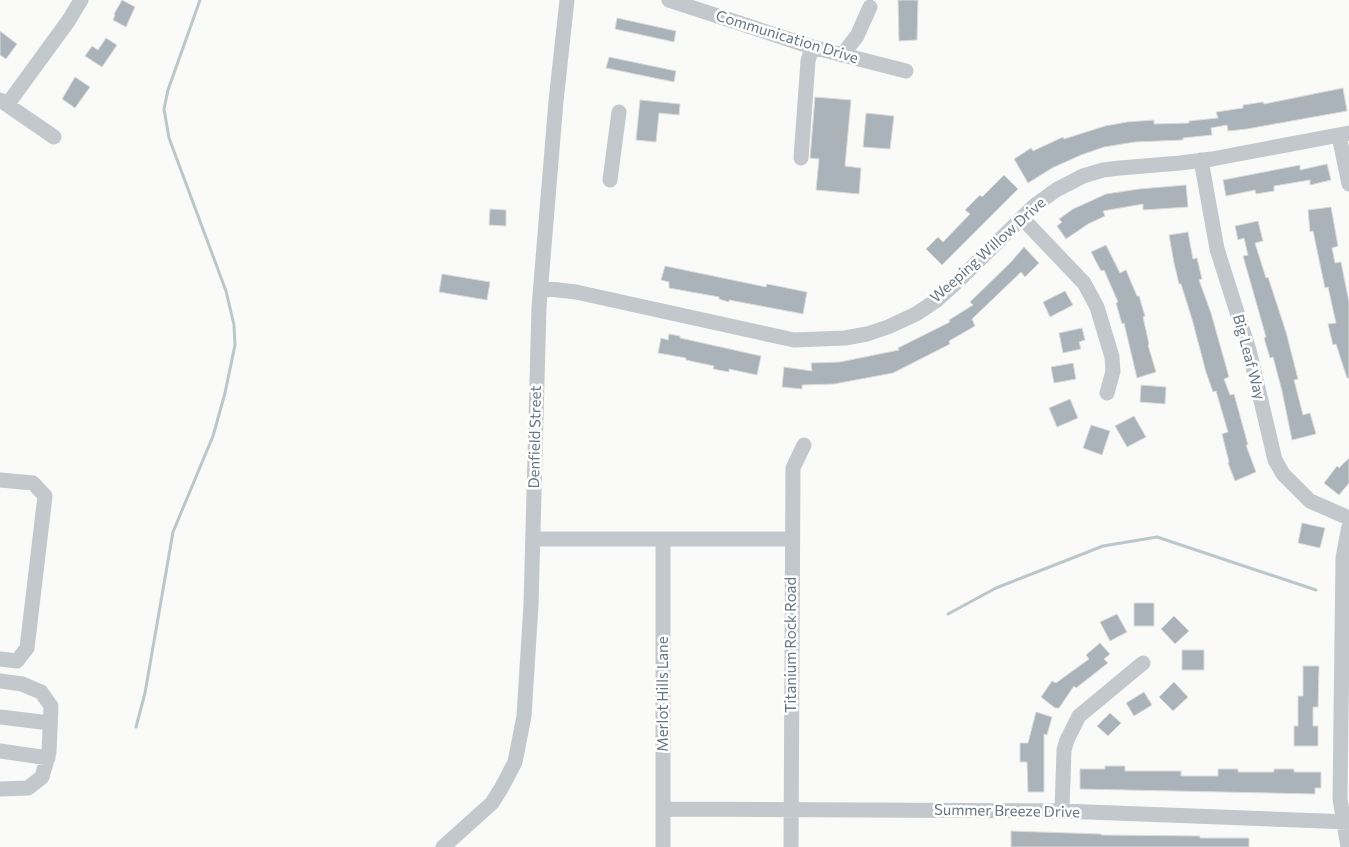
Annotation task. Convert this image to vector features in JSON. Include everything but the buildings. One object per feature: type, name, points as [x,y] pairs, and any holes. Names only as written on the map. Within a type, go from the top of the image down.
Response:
[{"type":"street","points":[[54,137],[4,103],[69,20],[81,0]]},
{"type":"street","name":"Denfield Street","points":[[443,847],[492,803],[515,762],[524,716],[533,540],[534,446],[540,288],[555,110],[567,0]]},
{"type":"street","name":"Communication Drive","points":[[669,0],[812,48],[906,72]]},
{"type":"street","points":[[842,55],[857,36],[870,6]]},
{"type":"street","points":[[801,158],[808,61],[812,48]]},
{"type":"street","points":[[610,180],[619,112]]},
{"type":"street","points":[[1344,135],[1349,184]]},
{"type":"street","name":"Weeping Willow Drive","points":[[540,288],[576,292],[794,340],[845,338],[888,327],[916,314],[937,300],[1022,218],[1056,190],[1096,172],[1201,160],[1344,135]]},
{"type":"street","name":"Big Leaf Way","points":[[1201,160],[1217,249],[1248,350],[1276,460],[1283,474],[1310,500],[1349,518]]},
{"type":"street","points":[[1022,218],[1084,283],[1097,307],[1112,357],[1113,371],[1107,393]]},
{"type":"street","name":"Titanium Rock Road","points":[[791,847],[793,468],[804,445]]},
{"type":"street","points":[[0,480],[33,483],[46,496],[27,648],[18,661],[0,659]]},
{"type":"street","points":[[1348,847],[1346,822],[1340,799],[1344,719],[1343,558],[1349,526]]},
{"type":"street","points":[[533,540],[792,539]]},
{"type":"street","name":"Merlot Hills Lane","points":[[663,540],[663,847]]},
{"type":"street","points":[[1062,811],[1064,750],[1078,716],[1143,663]]},
{"type":"street","points":[[0,681],[22,684],[41,692],[51,706],[48,758],[42,777],[28,788],[0,790]]},
{"type":"street","points":[[0,717],[50,724]]},
{"type":"street","points":[[0,751],[48,758]]},
{"type":"street","name":"Summer Breeze Drive","points":[[664,809],[1062,811],[1346,822]]},
{"type":"waterway","points":[[136,727],[145,693],[173,532],[213,436],[225,393],[235,345],[234,325],[226,291],[169,138],[164,109],[168,90],[200,0]]},
{"type":"waterway","points":[[948,614],[996,588],[1103,546],[1157,537],[1316,590]]}]
